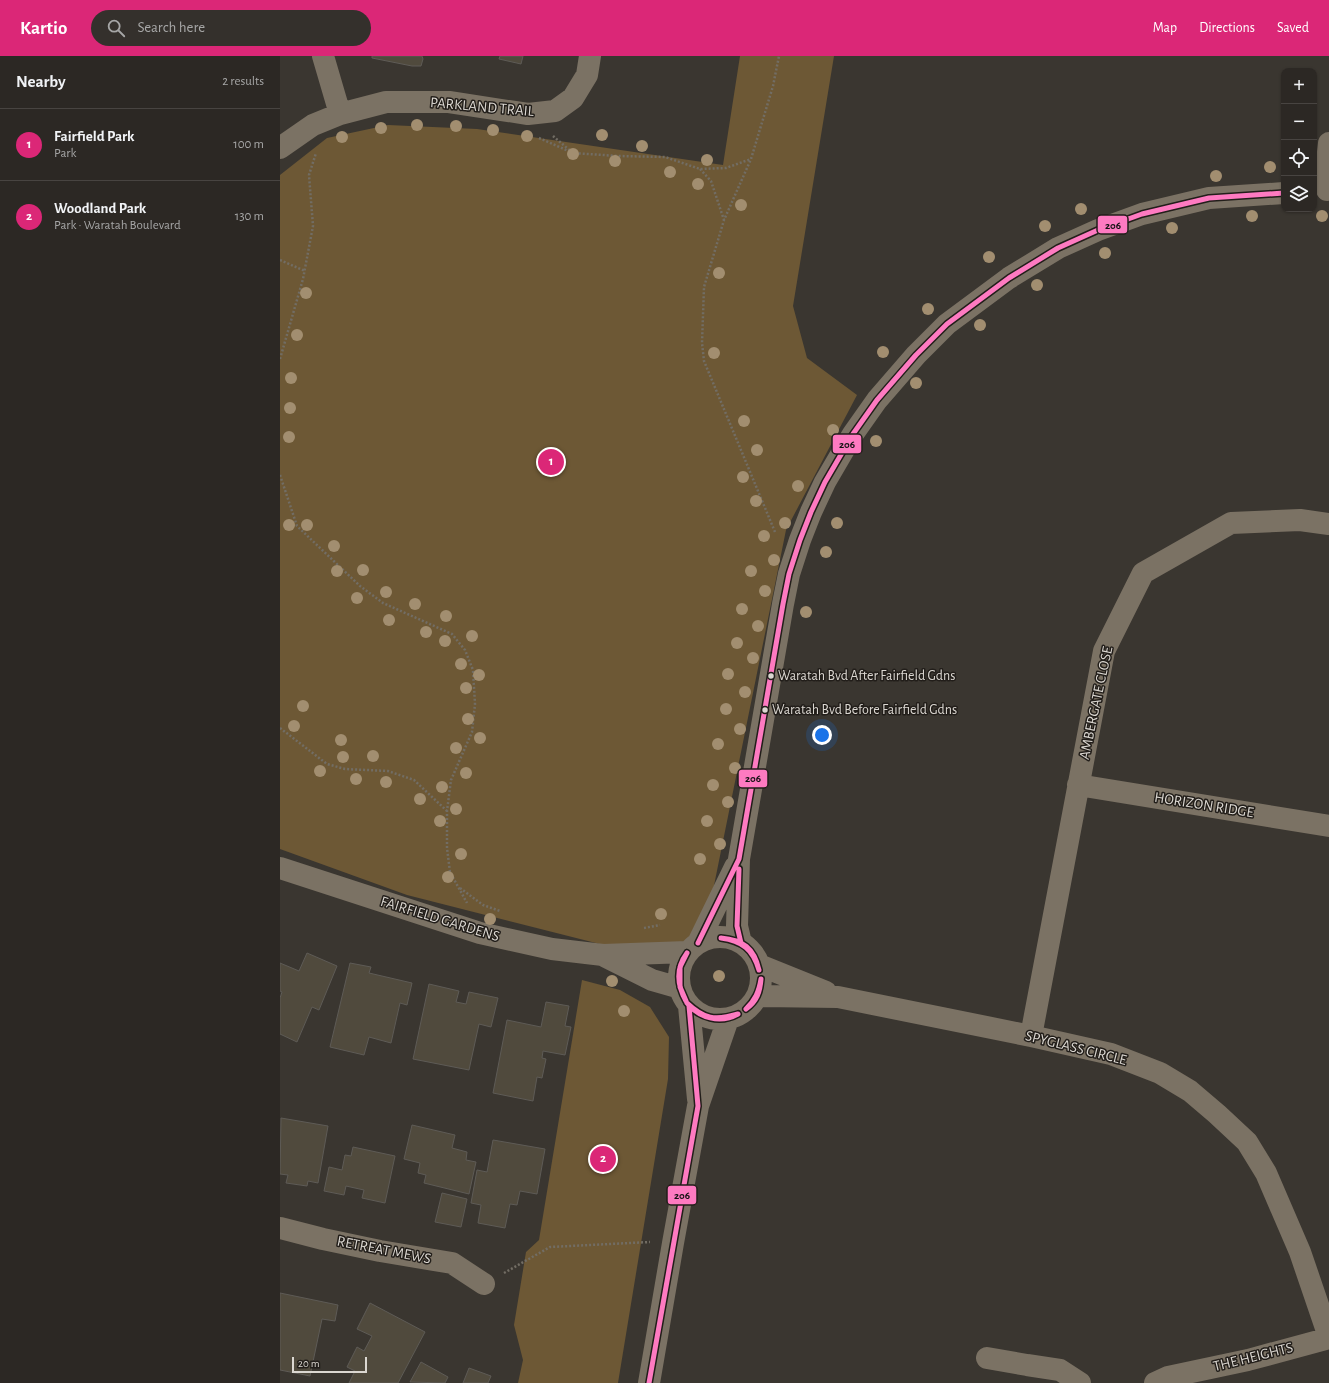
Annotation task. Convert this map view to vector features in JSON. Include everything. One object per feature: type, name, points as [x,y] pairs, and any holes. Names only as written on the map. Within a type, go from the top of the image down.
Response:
[{"type":"street","points":[[323,56],[340,114]]},
{"type":"street","name":"PARKLAND TRAIL","points":[[280,148],[313,125],[340,114],[386,102],[449,102],[528,114],[555,111],[573,98],[587,75],[590,56]]},
{"type":"street","points":[[1323,191],[1329,143]]},
{"type":"street","points":[[741,943],[737,926],[739,859],[783,604],[798,547],[811,512],[825,482],[853,434],[877,400],[916,355],[947,324],[1009,278],[1058,248],[1098,230],[1142,214],[1209,198],[1281,193]]},
{"type":"street","name":"AMBERGATE CLOSE","points":[[1030,1036],[1104,651],[1143,573],[1231,523],[1300,520],[1329,524]]},
{"type":"street","name":"HORIZON RIDGE","points":[[1078,785],[1329,826]]},
{"type":"street","points":[[698,1106],[684,997],[678,976],[681,964],[693,948],[739,859]]},
{"type":"street","name":"FAIRFIELD GARDENS","points":[[280,868],[480,933],[552,949],[603,955],[693,948]]},
{"type":"street","points":[[684,997],[697,1013],[717,1019],[728,1019],[740,1014],[750,1006],[757,996],[761,980],[759,965],[755,956],[749,948],[741,943],[730,938],[708,938],[693,948]]},
{"type":"street","name":"FAIRFIELD GARDENS","points":[[603,955],[684,997]]},
{"type":"street","name":"SPYGLASS CIRCLE","points":[[759,965],[838,997],[1111,1054],[1160,1073],[1190,1091],[1247,1142],[1266,1173],[1300,1252],[1329,1337]]},
{"type":"street","name":"SPYGLASS CIRCLE","points":[[757,996],[838,997]]},
{"type":"street","points":[[649,1383],[698,1106],[728,1019]]},
{"type":"street","name":"RETREAT MEWS","points":[[280,1228],[380,1251],[452,1263],[484,1284]]},
{"type":"street","name":"THE HEIGHTS","points":[[1155,1383],[1168,1377],[1248,1360],[1329,1337]]},
{"type":"street","points":[[987,1358],[1060,1370],[1080,1383]]},
{"type":"path","points":[[775,532],[704,360],[702,343],[704,287],[724,220],[751,159],[773,86],[780,56]]},
{"type":"path","points":[[528,114],[573,153],[665,157],[700,169],[726,168],[751,159]]},
{"type":"path","points":[[280,359],[305,271],[313,226],[309,175],[315,154],[320,148]]},
{"type":"path","points":[[700,169],[711,181],[724,220]]},
{"type":"path","points":[[280,260],[305,271]]},
{"type":"path","points":[[280,475],[297,526],[360,586],[382,603],[452,634],[465,650],[473,670],[475,704],[472,732],[451,780],[447,811],[447,848],[450,872],[480,933]]},
{"type":"path","points":[[280,728],[327,764],[346,769],[388,771],[414,780],[447,811]]},
{"type":"path","points":[[458,886],[483,905],[505,913]]},
{"type":"path","points":[[640,929],[660,925]]},
{"type":"path","points":[[484,1284],[550,1247],[652,1242]]},
{"type":"shaded area","points":[[740,56],[834,56],[793,306],[807,358],[857,395],[786,530],[706,925],[663,960],[407,895],[280,849],[280,175],[327,138],[388,125],[477,129],[723,165]]},
{"type":"shaded area","points":[[582,980],[620,990],[650,1007],[669,1037],[668,1079],[618,1383],[518,1383],[523,1360],[514,1325],[526,1252],[539,1240]]},
{"type":"building","points":[[372,56],[422,56],[423,59],[421,66],[412,66],[372,58]]},
{"type":"building","points":[[500,56],[523,56],[521,64],[499,59]]},
{"type":"building","points":[[307,953],[337,966],[319,1010],[312,1007],[297,1042],[280,1034],[280,998],[282,992],[280,991],[280,963],[299,971]]},
{"type":"building","points":[[350,963],[371,967],[369,973],[412,983],[407,1005],[400,1003],[391,1043],[369,1037],[364,1055],[330,1047]]},
{"type":"building","points":[[429,984],[459,991],[456,1002],[466,1004],[469,992],[498,998],[491,1027],[479,1024],[469,1070],[413,1059]]},
{"type":"building","points":[[546,1002],[569,1006],[565,1026],[571,1027],[565,1055],[543,1051],[542,1058],[546,1059],[542,1078],[537,1077],[533,1101],[493,1093],[507,1020],[541,1027]]},
{"type":"building","points":[[281,1118],[328,1126],[318,1183],[308,1181],[307,1186],[286,1183],[288,1175],[280,1174]]},
{"type":"building","points":[[412,1125],[455,1135],[452,1148],[467,1152],[466,1160],[476,1162],[469,1194],[424,1183],[426,1175],[418,1173],[420,1163],[404,1159]]},
{"type":"building","points":[[493,1140],[545,1149],[537,1194],[520,1191],[517,1205],[510,1204],[505,1228],[478,1223],[481,1205],[471,1203],[477,1170],[487,1172]]},
{"type":"building","points":[[353,1147],[395,1156],[385,1203],[362,1198],[364,1190],[346,1186],[344,1195],[324,1191],[329,1167],[342,1170],[345,1155],[351,1156]]},
{"type":"building","points":[[442,1193],[467,1199],[461,1227],[435,1222]]},
{"type":"building","points":[[280,1293],[338,1305],[335,1321],[322,1319],[310,1376],[280,1370]]},
{"type":"building","points":[[370,1303],[425,1332],[398,1383],[349,1383],[355,1371],[347,1367],[357,1347],[364,1351],[372,1336],[357,1329]]},
{"type":"building","points":[[421,1362],[448,1377],[445,1383],[410,1382]]},
{"type":"building","points":[[469,1368],[491,1376],[488,1383],[463,1383]]},
{"type":"transit line","name":"206","points":[[698,943],[739,859],[783,604],[789,574],[800,540],[825,482],[853,434],[877,400],[916,355],[947,324],[1009,278],[1058,248],[1098,230],[1142,214],[1209,198],[1281,193]]},
{"type":"transit line","name":"206","points":[[739,869],[737,926],[741,943]]},
{"type":"transit line","name":"206","points":[[721,938],[736,941],[746,946],[754,956],[759,970]]},
{"type":"transit line","name":"206","points":[[721,938],[735,941],[746,947],[757,963],[759,970]]},
{"type":"transit line","name":"206","points":[[686,1001],[679,983],[679,971],[683,959],[687,953]]},
{"type":"transit line","name":"206","points":[[686,1001],[680,987],[680,967],[687,953]]},
{"type":"transit line","name":"206","points":[[746,1009],[756,996],[761,979]]},
{"type":"transit line","name":"206","points":[[746,1009],[753,1003],[757,996],[761,979]]},
{"type":"transit line","name":"206","points":[[687,1003],[699,1012],[710,1017],[716,1018],[738,1014]]},
{"type":"transit line","name":"206","points":[[687,1003],[704,1016],[710,1018],[724,1019],[738,1014]]},
{"type":"transit line","name":"206","points":[[649,1383],[698,1106],[689,1006]]},
{"type":"place","name":"Fairfield Park","points":[[551,462]]},
{"type":"place","name":"Waratah Bvd After Fairfield Gdns","points":[[771,676]]},
{"type":"place","name":"Waratah Bvd Before Fairfield Gdns","points":[[765,710]]},
{"type":"place","name":"Woodland Park","points":[[603,1159]]}]
